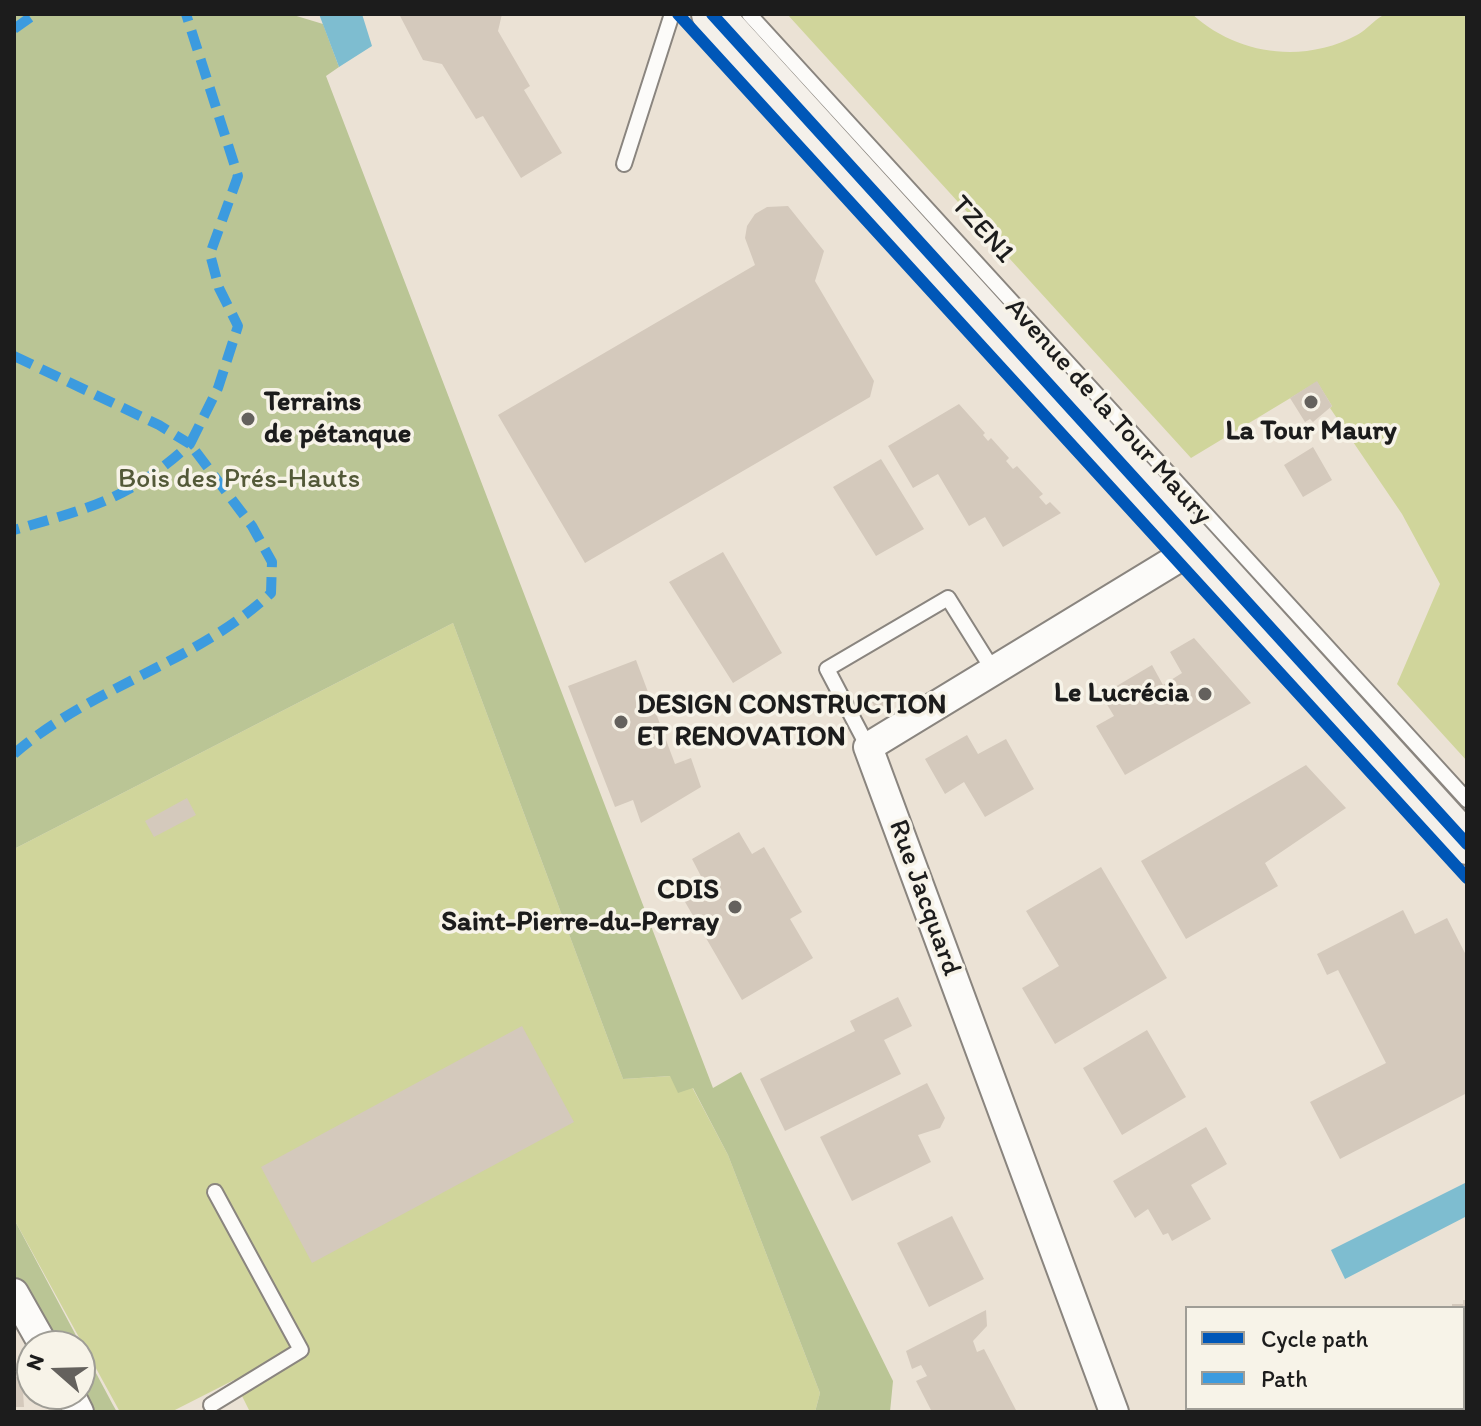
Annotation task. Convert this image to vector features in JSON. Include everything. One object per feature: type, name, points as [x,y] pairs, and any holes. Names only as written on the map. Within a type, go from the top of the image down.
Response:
[{"type":"street","name":"Avenue de la Tour Maury","points":[[712,14],[1467,844]]},
{"type":"street","points":[[868,747],[1198,546]]},
{"type":"street","name":"Rue Jacquard","points":[[868,747],[1114,1412]]},
{"type":"street","points":[[14,1293],[35,1330]]},
{"type":"lane","points":[[624,164],[672,14]]},
{"type":"lane","name":"TZEN1","points":[[749,14],[1467,800]]},
{"type":"lane","points":[[868,747],[827,669],[948,598],[993,670]]},
{"type":"lane","points":[[211,1405],[301,1350],[215,1192]]},
{"type":"green space","name":"Bois des Prés-Hauts","points":[[14,14],[290,14],[323,24],[339,67],[326,76],[713,1088],[741,1072],[893,1381],[890,1412],[815,1412],[820,1393],[728,1155],[693,1088],[678,1093],[670,1076],[623,1079],[453,623],[14,849]]},
{"type":"green space","points":[[787,14],[1192,14],[1229,39],[1271,51],[1293,52],[1336,44],[1357,35],[1387,14],[1467,14],[1467,761],[1397,684],[1440,584],[1402,514],[1330,408],[1332,406],[1317,382],[1191,458]]},
{"type":"green space","points":[[453,623],[623,1079],[671,1076],[692,1087],[728,1155],[820,1393],[815,1412],[250,1412],[234,1380],[171,1412],[120,1412],[96,1368],[96,1330],[75,1330],[14,1219],[14,849]]},
{"type":"green space","points":[[14,1219],[73,1330],[40,1330],[14,1286]]},
{"type":"green space","points":[[96,1373],[117,1412],[87,1412],[96,1410]]},
{"type":"water","points":[[319,14],[362,14],[372,46],[339,67]]},
{"type":"water","points":[[1467,1182],[1467,1216],[1345,1279],[1331,1250]]},
{"type":"building","points":[[399,14],[502,14],[498,31],[530,86],[524,90],[562,153],[521,178],[483,116],[476,119],[442,64],[423,60]]},
{"type":"building","points":[[788,206],[824,251],[815,281],[874,381],[870,397],[585,563],[498,415],[755,265],[745,238],[747,226],[755,214],[767,207]]},
{"type":"building","name":"La Tour Maury","points":[[1317,381],[1332,406],[1313,422],[1310,419],[1305,422],[1290,398]]},
{"type":"building","points":[[959,404],[985,433],[983,435],[988,441],[991,438],[1009,458],[1006,461],[1013,469],[1017,466],[1043,494],[1039,497],[1046,505],[1050,502],[1061,513],[1003,547],[985,517],[969,526],[938,474],[913,488],[888,446]]},
{"type":"building","points":[[1313,447],[1332,480],[1303,497],[1284,465]]},
{"type":"building","points":[[881,459],[924,529],[876,556],[833,487]]},
{"type":"building","points":[[723,552],[782,653],[733,683],[669,582]]},
{"type":"building","points":[[1194,638],[1251,703],[1125,775],[1096,726],[1114,716],[1103,698],[1117,691],[1115,687],[1152,665],[1163,685],[1182,673],[1170,652]]},
{"type":"building","name":"DESIGN CONSTRUCTION ET RENOVATION","points":[[636,660],[675,764],[691,758],[701,787],[641,823],[633,800],[615,807],[568,686]]},
{"type":"building","points":[[883,693],[889,704],[876,710],[871,700]]},
{"type":"building","points":[[967,735],[978,754],[1006,739],[1034,789],[985,817],[964,782],[945,794],[925,759]]},
{"type":"building","points":[[1306,765],[1346,808],[1265,863],[1278,886],[1186,939],[1141,861]]},
{"type":"building","points":[[187,798],[196,815],[154,837],[145,821]]},
{"type":"building","name":"CDIS Saint-Pierre-du-Perray","points":[[739,832],[752,854],[764,847],[802,912],[790,919],[813,958],[742,1000],[681,895],[704,882],[692,859]]},
{"type":"building","points":[[1101,867],[1167,978],[1055,1044],[1022,988],[1059,966],[1026,911]]},
{"type":"building","points":[[1403,910],[1415,934],[1447,918],[1467,957],[1467,1093],[1340,1159],[1310,1102],[1386,1063],[1338,970],[1327,975],[1317,954]]},
{"type":"building","points":[[898,997],[912,1026],[884,1040],[901,1074],[785,1131],[760,1079],[855,1031],[850,1021]]},
{"type":"building","points":[[522,1026],[574,1122],[312,1263],[261,1167]]},
{"type":"building","points":[[1147,1030],[1186,1097],[1122,1135],[1083,1068]]},
{"type":"building","points":[[927,1083],[945,1118],[940,1128],[918,1135],[931,1162],[852,1201],[820,1137]]},
{"type":"building","points":[[1206,1127],[1227,1164],[1191,1185],[1211,1219],[1172,1241],[1168,1233],[1163,1235],[1148,1209],[1135,1218],[1113,1181]]},
{"type":"building","points":[[952,1216],[984,1279],[929,1307],[897,1243]]},
{"type":"building","points":[[1463,1300],[1467,1300],[1467,1357],[1465,1306],[1452,1306],[1463,1304]]},
{"type":"building","points":[[986,1310],[987,1326],[973,1341],[977,1352],[984,1349],[1017,1412],[932,1412],[916,1381],[927,1376],[921,1365],[912,1369],[906,1351]]},
{"type":"building","points":[[14,1377],[16,1377],[16,1407]]},
{"type":"building","points":[[1415,1410],[1417,1412],[1348,1412]]},
{"type":"marked path","points":[[14,29],[35,14]]},
{"type":"marked path","points":[[14,754],[44,730],[77,710],[210,638],[271,593],[272,562],[252,526],[190,444],[218,388],[238,326],[219,288],[210,254],[238,176],[186,14]]},
{"type":"marked path","points":[[14,356],[159,425],[190,444],[128,490],[87,508],[14,530]]},
{"type":"cycle path","points":[[678,14],[1467,878]]},
{"type":"cycle path","points":[[712,14],[1467,844]]},
{"type":"place","name":"La Tour Maury","points":[[1311,402]]},
{"type":"place","name":"Terrains de pétanque","points":[[248,419]]},
{"type":"place","name":"Le Lucrécia","points":[[1205,694]]},
{"type":"place","name":"DESIGN CONSTRUCTION ET RENOVATION","points":[[621,722]]},
{"type":"place","name":"CDIS Saint-Pierre-du-Perray","points":[[735,907]]}]
